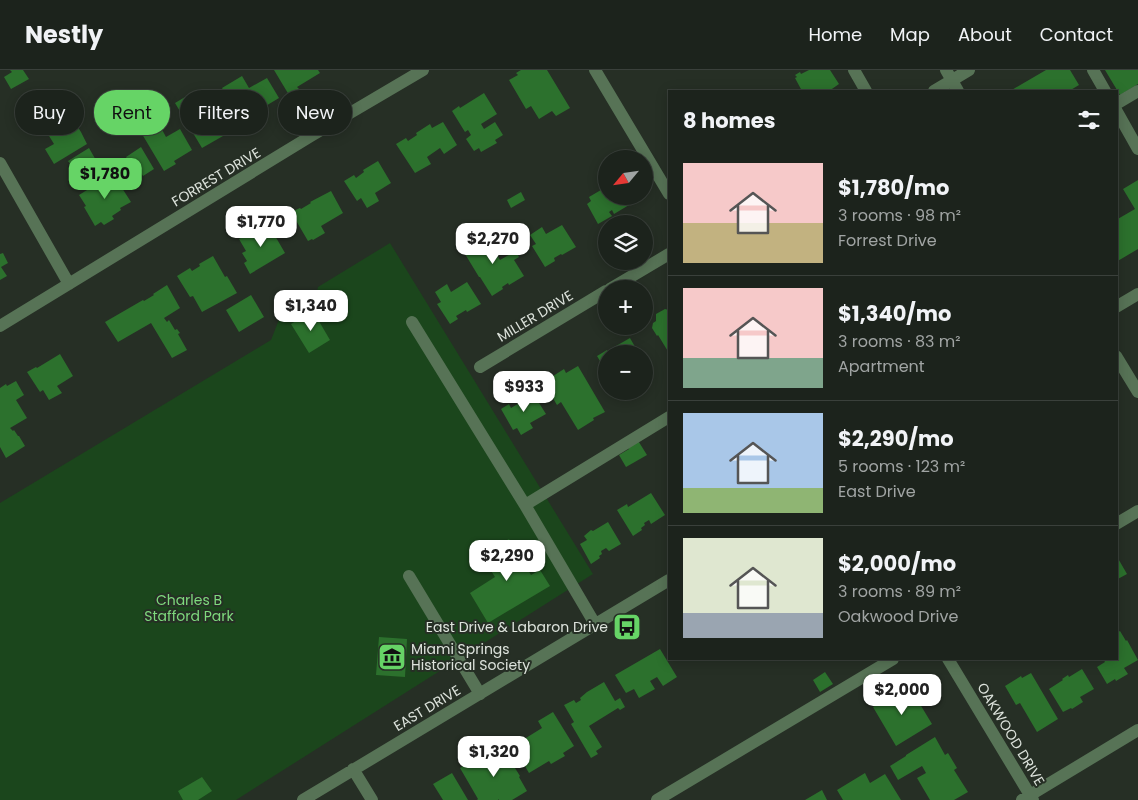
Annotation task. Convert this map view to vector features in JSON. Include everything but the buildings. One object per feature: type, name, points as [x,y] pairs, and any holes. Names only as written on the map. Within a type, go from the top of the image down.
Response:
[{"type":"street","name":"FORREST DRIVE","points":[[0,326],[311,136],[423,70]]},
{"type":"street","points":[[595,70],[668,192]]},
{"type":"street","points":[[854,70],[865,90]]},
{"type":"street","points":[[936,90],[969,70]]},
{"type":"street","points":[[1093,70],[1104,90]]},
{"type":"street","points":[[1118,103],[1138,91]]},
{"type":"street","points":[[1118,114],[1138,149]]},
{"type":"street","points":[[0,163],[70,284]]},
{"type":"street","points":[[625,280],[668,255]]},
{"type":"street","points":[[1118,306],[1138,294]]},
{"type":"street","name":"MILLER DRIVE","points":[[480,367],[598,296]]},
{"type":"street","points":[[412,322],[525,504],[595,624]]},
{"type":"street","points":[[1118,359],[1138,392]]},
{"type":"street","points":[[525,504],[668,417]]},
{"type":"street","points":[[1118,523],[1138,510]]},
{"type":"street","points":[[409,576],[480,694]]},
{"type":"street","name":"EAST DRIVE","points":[[303,800],[668,581]]},
{"type":"street","points":[[657,800],[891,660]]},
{"type":"street","name":"OAKWOOD DRIVE","points":[[949,660],[1028,798]]},
{"type":"street","points":[[1028,798],[1138,730]]},
{"type":"street","points":[[353,769],[372,800]]},
{"type":"green space","name":"Charles B Stafford Park","points":[[390,243],[593,574],[236,800],[0,800],[0,503],[271,340],[280,317],[315,301],[318,287]]},
{"type":"place","name":"East Drive & Labaron Drive","points":[[627,627]]},
{"type":"place","name":"Miami Springs Historical Society","points":[[392,657]]}]
